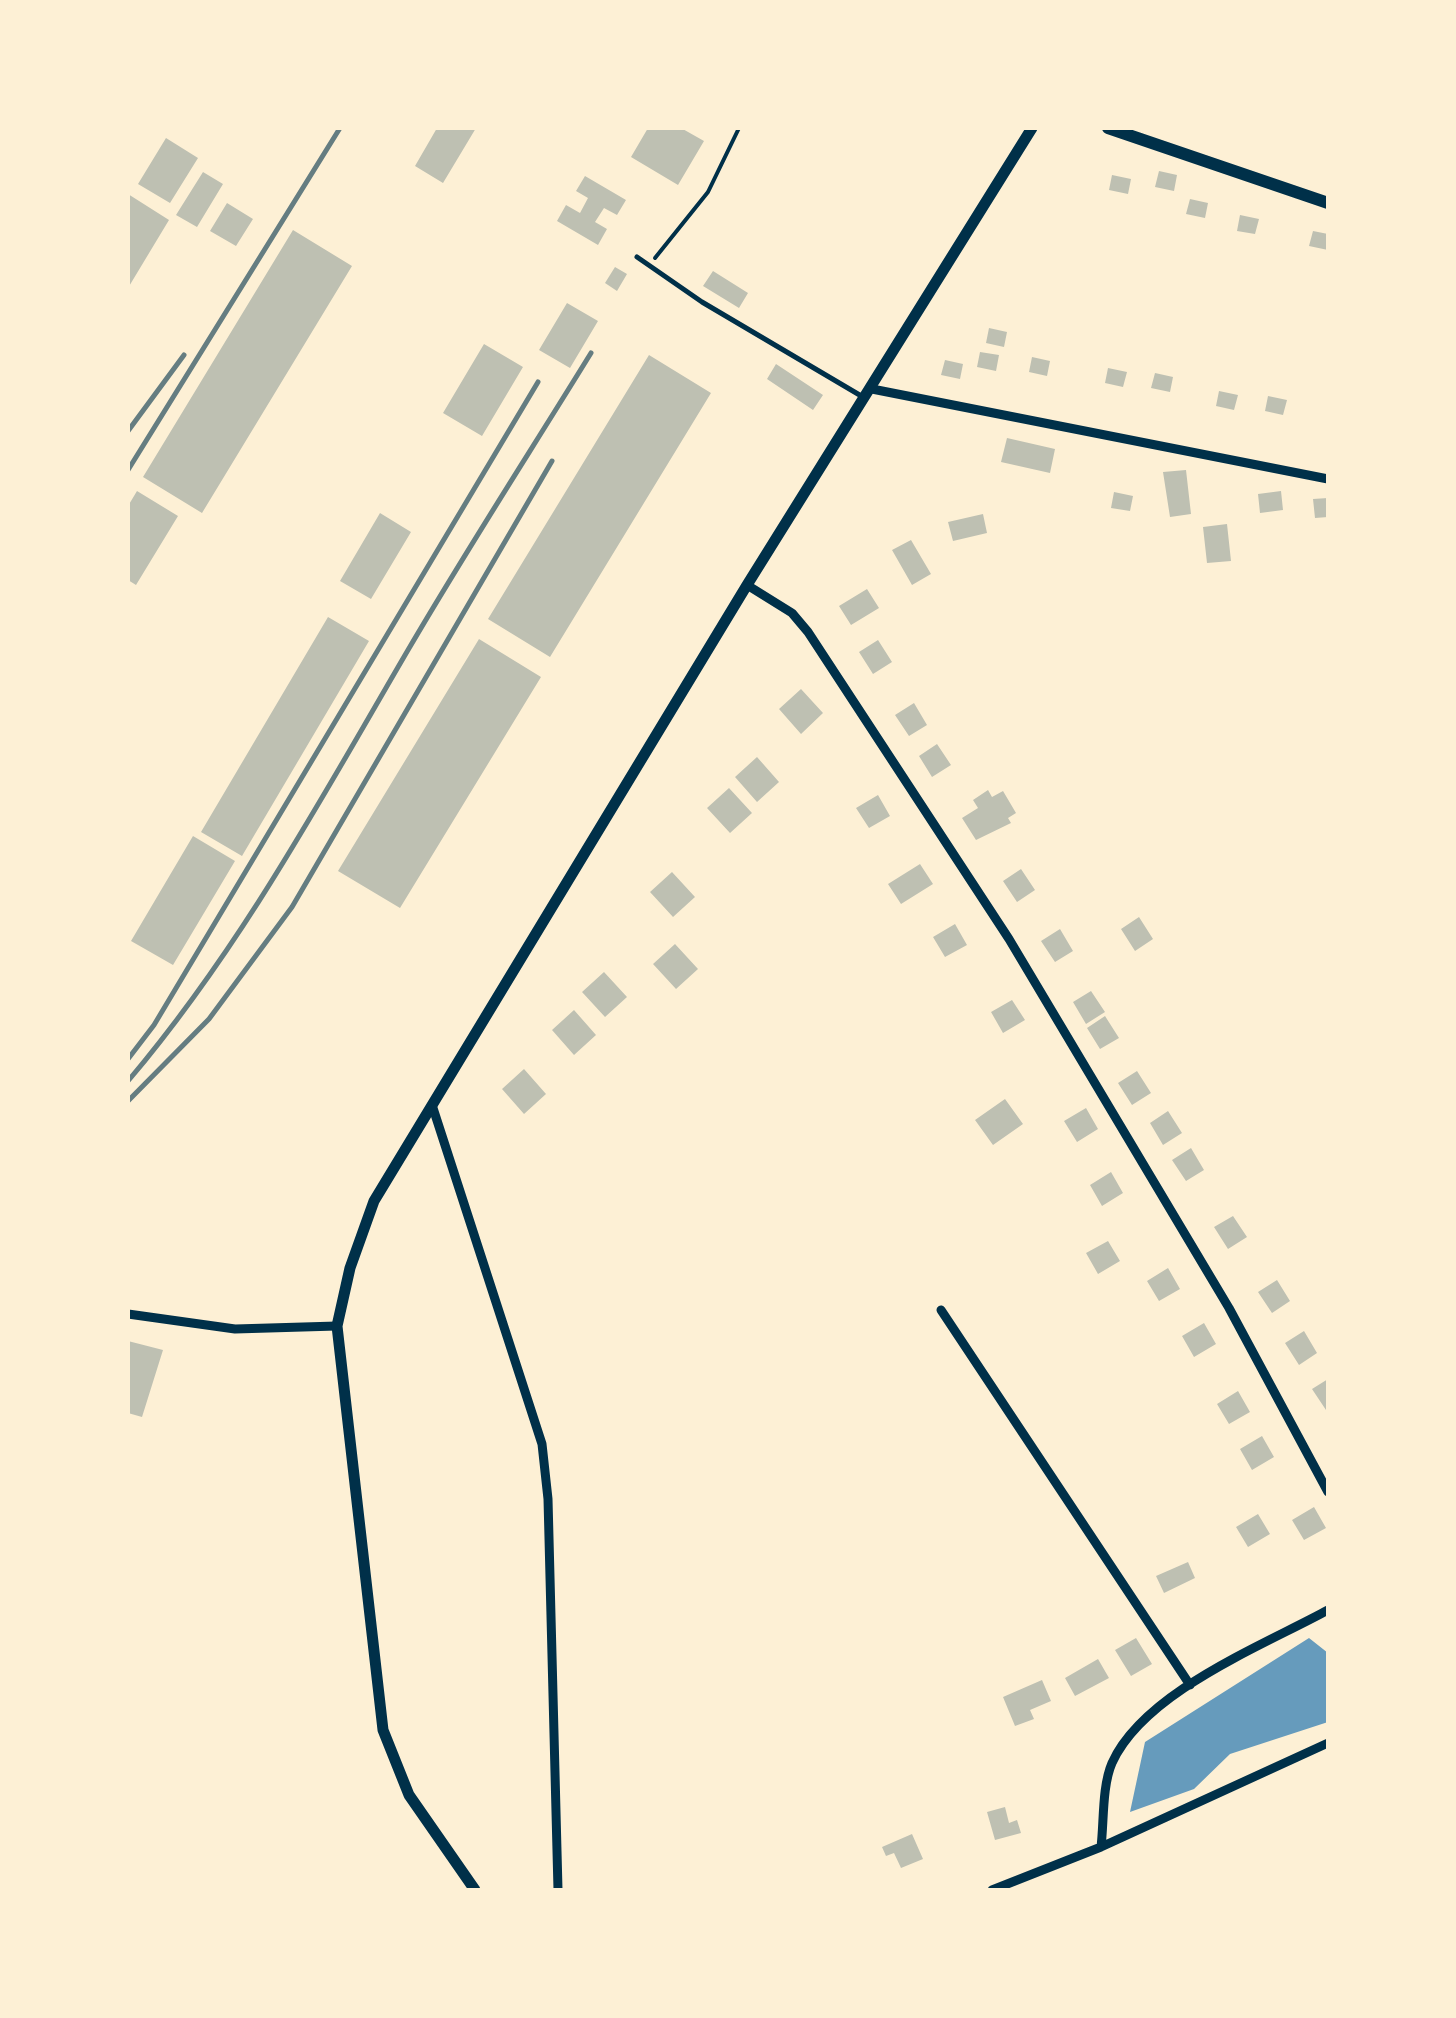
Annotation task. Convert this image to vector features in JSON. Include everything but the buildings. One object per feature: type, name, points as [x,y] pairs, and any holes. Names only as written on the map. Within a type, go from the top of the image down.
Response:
[{"type":"main road","points":[[1108,128],[1328,203]]},
{"type":"street","points":[[475,1890],[409,1795],[384,1730],[336,1326],[350,1268],[374,1201],[747,585],[1032,128]]},
{"type":"street","points":[[869,393],[1328,478]]},
{"type":"street","points":[[747,585],[792,613],[808,632],[1010,939],[1229,1308],[1328,1492]]},
{"type":"street","points":[[432,1106],[542,1444],[548,1499],[558,1890]]},
{"type":"street","points":[[942,1310],[1190,1685]]},
{"type":"street","points":[[128,1314],[235,1329],[336,1326]]},
{"type":"street","points":[[1101,1847],[1111,1766],[1132,1730],[1190,1685],[1328,1610]]},
{"type":"street","points":[[992,1890],[1101,1847],[1328,1743]]},
{"type":"lane","points":[[637,257],[702,302],[869,393]]},
{"type":"path","points":[[649,266],[708,192],[739,128]]},
{"type":"water","points":[[1309,1638],[1328,1653],[1328,1722],[1230,1754],[1194,1789],[1130,1812],[1145,1742]]},
{"type":"railway","points":[[128,470],[340,128]]},
{"type":"railway","points":[[128,1081],[169,1031],[243,926],[430,612],[591,353]]},
{"type":"railway","points":[[128,431],[184,355]]},
{"type":"railway","points":[[128,1059],[154,1025],[538,382]]},
{"type":"railway","points":[[128,1101],[209,1019],[292,907],[552,461]]}]
